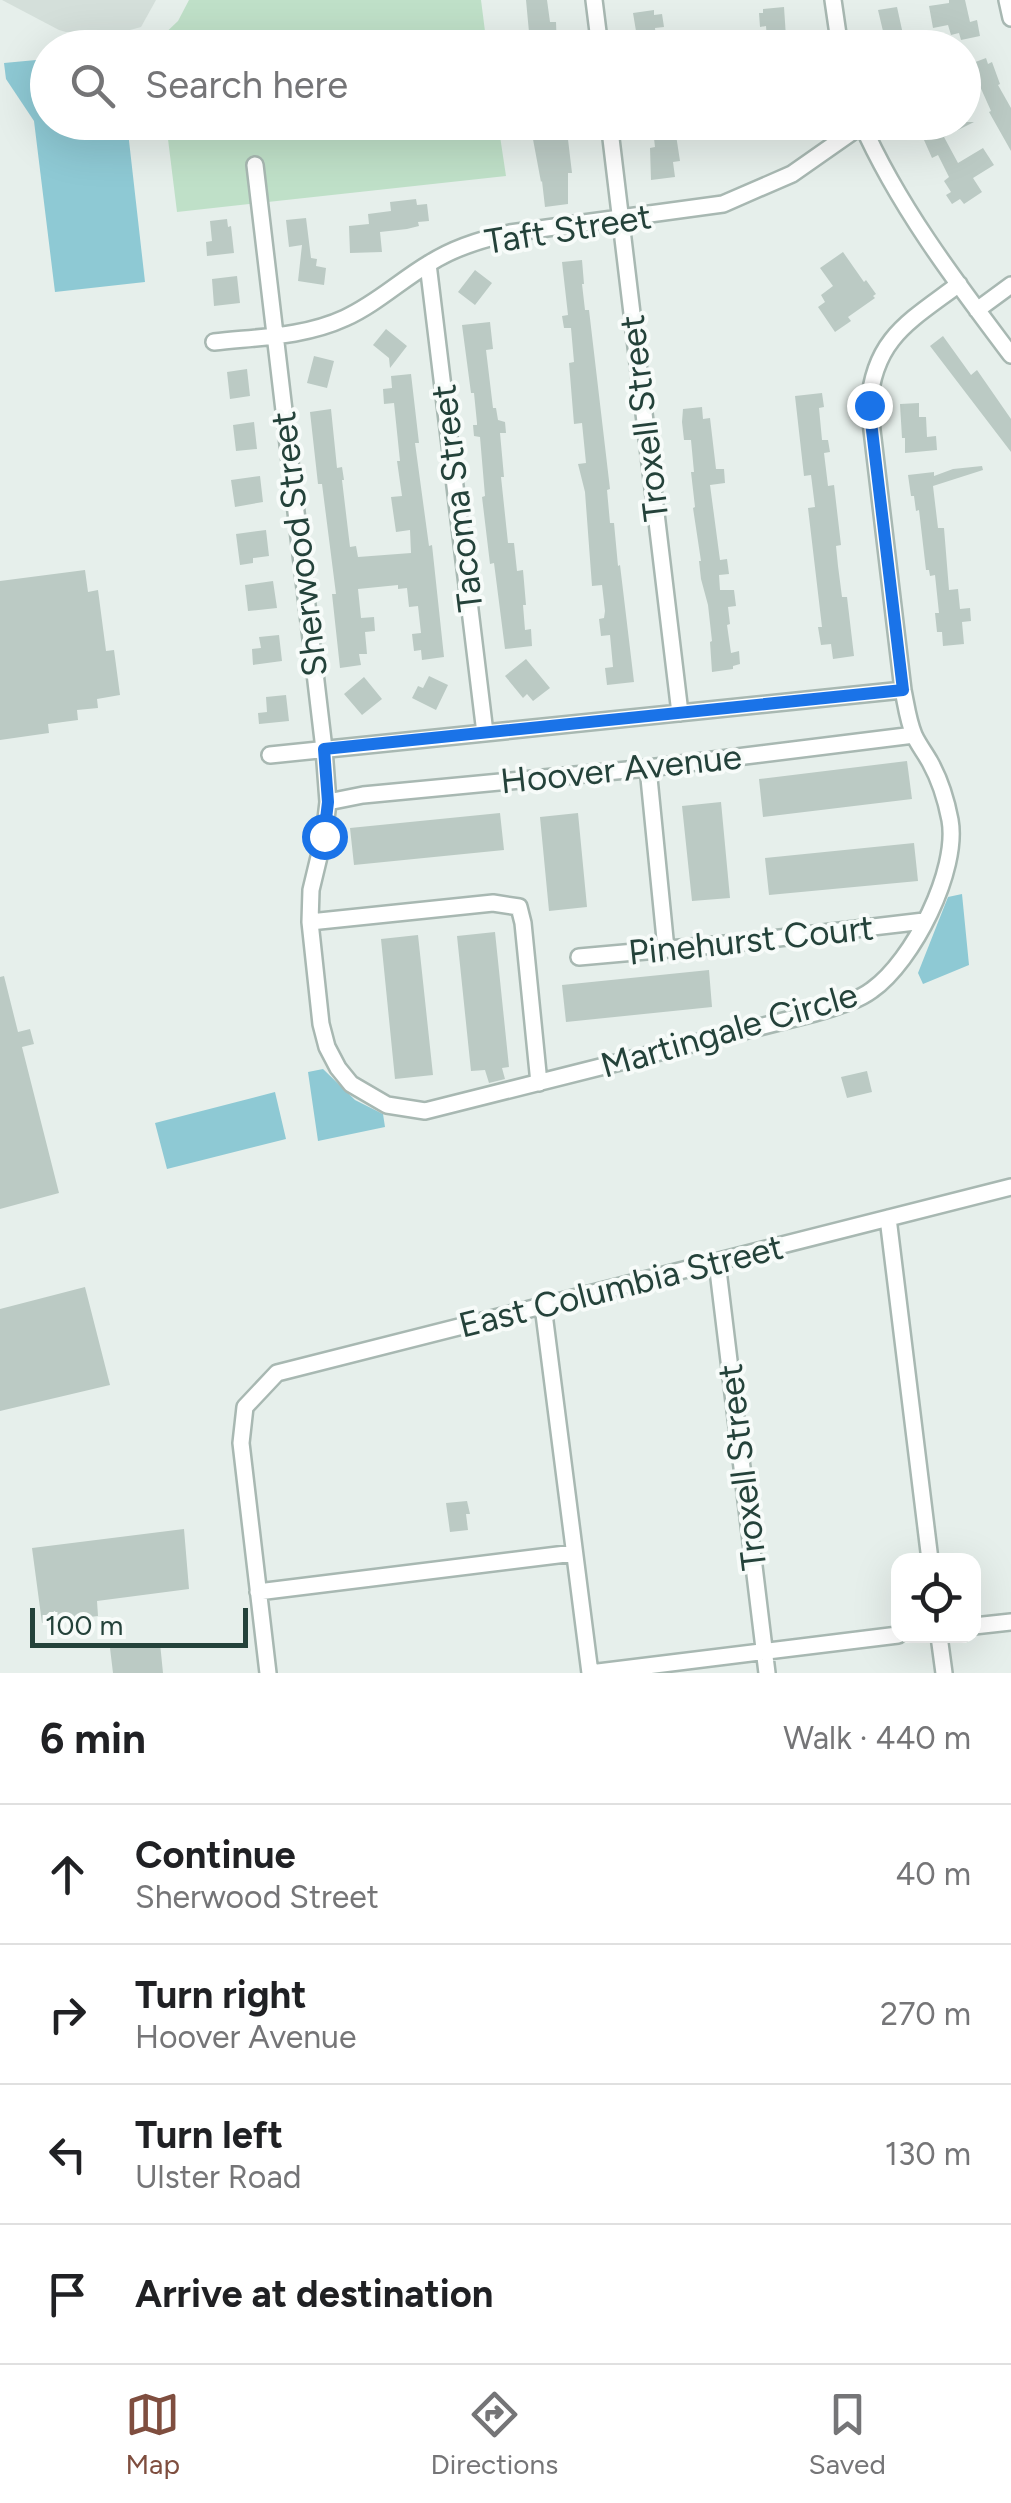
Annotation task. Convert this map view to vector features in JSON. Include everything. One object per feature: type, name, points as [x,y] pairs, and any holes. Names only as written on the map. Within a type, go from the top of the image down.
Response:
[{"type":"street","points":[[594,0],[598,30]]},
{"type":"street","points":[[833,0],[837,30]]},
{"type":"street","points":[[1007,0],[1011,18]]},
{"type":"street","name":"Troxell Street","points":[[611,140],[680,713]]},
{"type":"street","name":"Taft Street","points":[[214,342],[310,330],[345,318],[428,264],[484,239],[704,208],[735,200],[792,174],[840,140]]},
{"type":"street","points":[[870,140],[891,180],[959,284],[1011,355]]},
{"type":"street","name":"Sherwood Street","points":[[255,165],[328,802],[310,890],[310,922]]},
{"type":"street","name":"Tacoma Street","points":[[428,264],[485,733]]},
{"type":"street","name":"Martingale Circle","points":[[310,922],[321,1024],[326,1047],[338,1068],[351,1084],[387,1105],[425,1111],[844,1004],[867,994],[894,971],[916,941],[946,872],[952,846],[944,793],[914,735],[903,690],[870,387],[892,338],[959,284]]},
{"type":"street","points":[[978,310],[1011,285]]},
{"type":"street","name":"Hoover Avenue","points":[[270,755],[903,690]]},
{"type":"street","name":"Hoover Avenue","points":[[328,802],[914,735]]},
{"type":"street","points":[[648,768],[666,949]]},
{"type":"street","points":[[310,922],[493,903],[519,906],[539,1083]]},
{"type":"street","name":"Pinehurst Court","points":[[579,957],[924,922]]},
{"type":"street","name":"East Columbia Street","points":[[258,1592],[241,1443],[245,1407],[278,1373],[1011,1187]]},
{"type":"street","points":[[888,1218],[929,1553]]},
{"type":"street","name":"Troxell Street","points":[[717,1262],[766,1673]]},
{"type":"street","points":[[543,1306],[590,1673],[891,1637]]},
{"type":"street","points":[[268,1673],[258,1592],[574,1553]]},
{"type":"street","points":[[981,1625],[1011,1622]]},
{"type":"street","points":[[940,1643],[944,1673]]},
{"type":"shaded area","points":[[2,0],[156,0],[141,27],[59,30]]},
{"type":"green space","points":[[189,0],[481,0],[485,30],[169,30]]},
{"type":"green space","points":[[168,140],[501,140],[506,176],[177,212]]},
{"type":"water","points":[[30,61],[30,115],[6,79],[4,63]]},
{"type":"water","points":[[36,140],[129,140],[145,282],[55,292]]},
{"type":"water","points":[[962,894],[969,965],[923,984],[918,973],[948,897]]},
{"type":"water","points":[[323,1069],[355,1100],[383,1114],[385,1127],[318,1141],[308,1072]]},
{"type":"water","points":[[275,1092],[286,1139],[167,1169],[155,1123]]},
{"type":"building","points":[[526,0],[547,0],[550,22],[556,22],[556,30],[529,30]]},
{"type":"building","points":[[965,0],[970,22],[977,20],[979,30],[950,30],[948,25],[933,28],[929,6]]},
{"type":"building","points":[[784,7],[786,30],[760,27],[759,13]]},
{"type":"building","points":[[897,7],[902,30],[883,30],[878,10]]},
{"type":"building","points":[[654,10],[654,15],[662,14],[664,27],[636,30],[633,13]]},
{"type":"building","points":[[981,60],[992,62],[998,85],[1011,108],[1011,151],[981,89]]},
{"type":"building","points":[[533,140],[568,140],[572,173],[568,173],[568,204],[545,207]]},
{"type":"building","points":[[654,140],[677,140],[680,161],[673,162],[675,177],[651,180],[650,148],[655,147]]},
{"type":"building","points":[[924,140],[946,140],[958,163],[983,148],[994,165],[973,178],[982,192],[964,204],[960,199],[952,204],[944,181],[949,177],[938,155],[932,158]]},
{"type":"building","points":[[416,199],[417,205],[427,204],[429,221],[380,232],[382,252],[350,253],[349,226],[369,224],[368,214],[391,211],[390,202]]},
{"type":"building","points":[[306,218],[311,258],[317,259],[316,266],[326,268],[324,285],[298,281],[302,245],[289,247],[286,220]]},
{"type":"building","points":[[227,219],[234,253],[207,256],[206,242],[212,241],[210,221]]},
{"type":"building","points":[[843,252],[876,294],[835,332],[818,307],[825,302],[821,295],[833,286],[820,268]]},
{"type":"building","points":[[582,260],[585,310],[589,310],[610,489],[610,523],[614,523],[634,682],[607,685],[605,668],[613,667],[610,635],[601,636],[599,619],[604,618],[605,611],[602,585],[592,586],[585,492],[578,464],[586,463],[582,423],[574,424],[569,363],[574,362],[571,328],[564,328],[562,316],[568,315],[562,262]]},
{"type":"building","points":[[475,270],[492,283],[475,305],[458,292]]},
{"type":"building","points":[[237,276],[240,303],[214,306],[212,279]]},
{"type":"building","points":[[490,322],[493,349],[486,350],[493,408],[498,420],[505,422],[506,433],[500,433],[508,543],[514,543],[517,571],[523,570],[525,630],[531,629],[532,646],[505,649],[494,563],[490,564],[480,437],[474,436],[474,393],[462,325]]},
{"type":"building","points":[[386,329],[407,346],[390,368],[389,358],[373,345]]},
{"type":"building","points":[[943,336],[971,375],[977,370],[1011,419],[1011,452],[930,346]]},
{"type":"building","points":[[314,356],[334,361],[327,388],[307,383]]},
{"type":"building","points":[[247,369],[250,396],[230,399],[227,372]]},
{"type":"building","points":[[411,374],[419,443],[415,443],[429,546],[432,545],[444,657],[422,660],[421,650],[414,651],[412,634],[421,633],[418,606],[409,607],[407,588],[398,589],[398,585],[358,589],[361,618],[374,617],[375,631],[365,632],[367,654],[359,654],[361,665],[340,668],[332,594],[336,594],[310,412],[331,409],[337,468],[342,467],[344,480],[350,547],[356,546],[358,557],[411,553],[410,530],[396,532],[391,497],[402,496],[400,461],[394,403],[384,404],[383,389],[392,388],[391,376]]},
{"type":"building","points":[[822,393],[822,440],[828,440],[830,452],[824,453],[828,486],[834,485],[841,545],[836,546],[838,566],[842,597],[847,597],[854,656],[833,659],[831,644],[821,645],[818,627],[822,627],[808,508],[815,507],[811,475],[804,476],[795,396]]},
{"type":"building","points":[[919,403],[919,417],[926,417],[927,437],[936,436],[937,450],[905,453],[900,404]]},
{"type":"building","points":[[702,407],[703,419],[710,418],[716,469],[724,469],[725,483],[710,485],[720,560],[727,559],[729,574],[719,575],[720,590],[734,590],[736,606],[728,607],[727,625],[731,653],[739,651],[740,664],[712,672],[708,605],[693,508],[691,440],[684,440],[682,422],[683,409]]},
{"type":"building","points":[[254,422],[257,449],[236,451],[233,425]]},
{"type":"building","points":[[982,466],[983,470],[933,486],[938,528],[944,528],[949,590],[958,589],[960,609],[970,608],[971,621],[962,622],[964,644],[943,646],[942,632],[937,632],[935,575],[930,576],[926,570],[919,510],[916,511],[911,496],[908,475],[934,472],[934,476]]},
{"type":"building","points":[[260,476],[263,502],[235,507],[231,480]]},
{"type":"building","points":[[266,530],[269,556],[240,565],[236,534]]},
{"type":"building","points":[[85,570],[88,592],[98,590],[106,651],[114,650],[120,695],[97,699],[98,708],[77,710],[78,720],[48,724],[49,733],[0,740],[0,581]]},
{"type":"building","points":[[273,581],[277,608],[248,611],[245,585]]},
{"type":"building","points":[[279,635],[282,661],[253,665],[252,649],[261,648],[259,637]]},
{"type":"building","points":[[526,659],[550,688],[533,701],[527,694],[523,698],[505,676]]},
{"type":"building","points":[[429,676],[448,685],[436,710],[412,698]]},
{"type":"building","points":[[364,677],[382,699],[362,715],[344,694]]},
{"type":"building","points":[[286,695],[289,721],[259,724],[258,713],[267,712],[266,697]]},
{"type":"building","points":[[907,761],[912,799],[763,817],[759,779]]},
{"type":"building","points":[[721,802],[730,898],[692,901],[682,806]]},
{"type":"building","points":[[500,813],[504,850],[354,865],[350,828]]},
{"type":"building","points":[[578,813],[587,907],[549,911],[540,817]]},
{"type":"building","points":[[914,843],[918,881],[769,895],[765,858]]},
{"type":"building","points":[[495,932],[509,1067],[502,1068],[505,1079],[489,1083],[485,1070],[471,1071],[457,936]]},
{"type":"building","points":[[418,935],[433,1075],[395,1079],[381,939]]},
{"type":"building","points":[[709,970],[712,1007],[566,1022],[562,985]]},
{"type":"building","points":[[4,976],[18,1032],[30,1029],[34,1044],[22,1047],[59,1193],[0,1209],[0,977]]},
{"type":"building","points":[[867,1071],[872,1092],[847,1098],[841,1077]]},
{"type":"building","points":[[85,1287],[110,1385],[0,1411],[0,1309]]},
{"type":"building","points":[[467,1501],[468,1530],[450,1532],[446,1503]]},
{"type":"building","points":[[184,1529],[189,1589],[97,1601],[98,1616],[42,1623],[32,1548]]},
{"type":"building","points":[[160,1643],[163,1673],[113,1673],[110,1648]]},
{"type":"route","points":[[324,836],[328,802],[324,749],[903,690],[869,405]]}]
